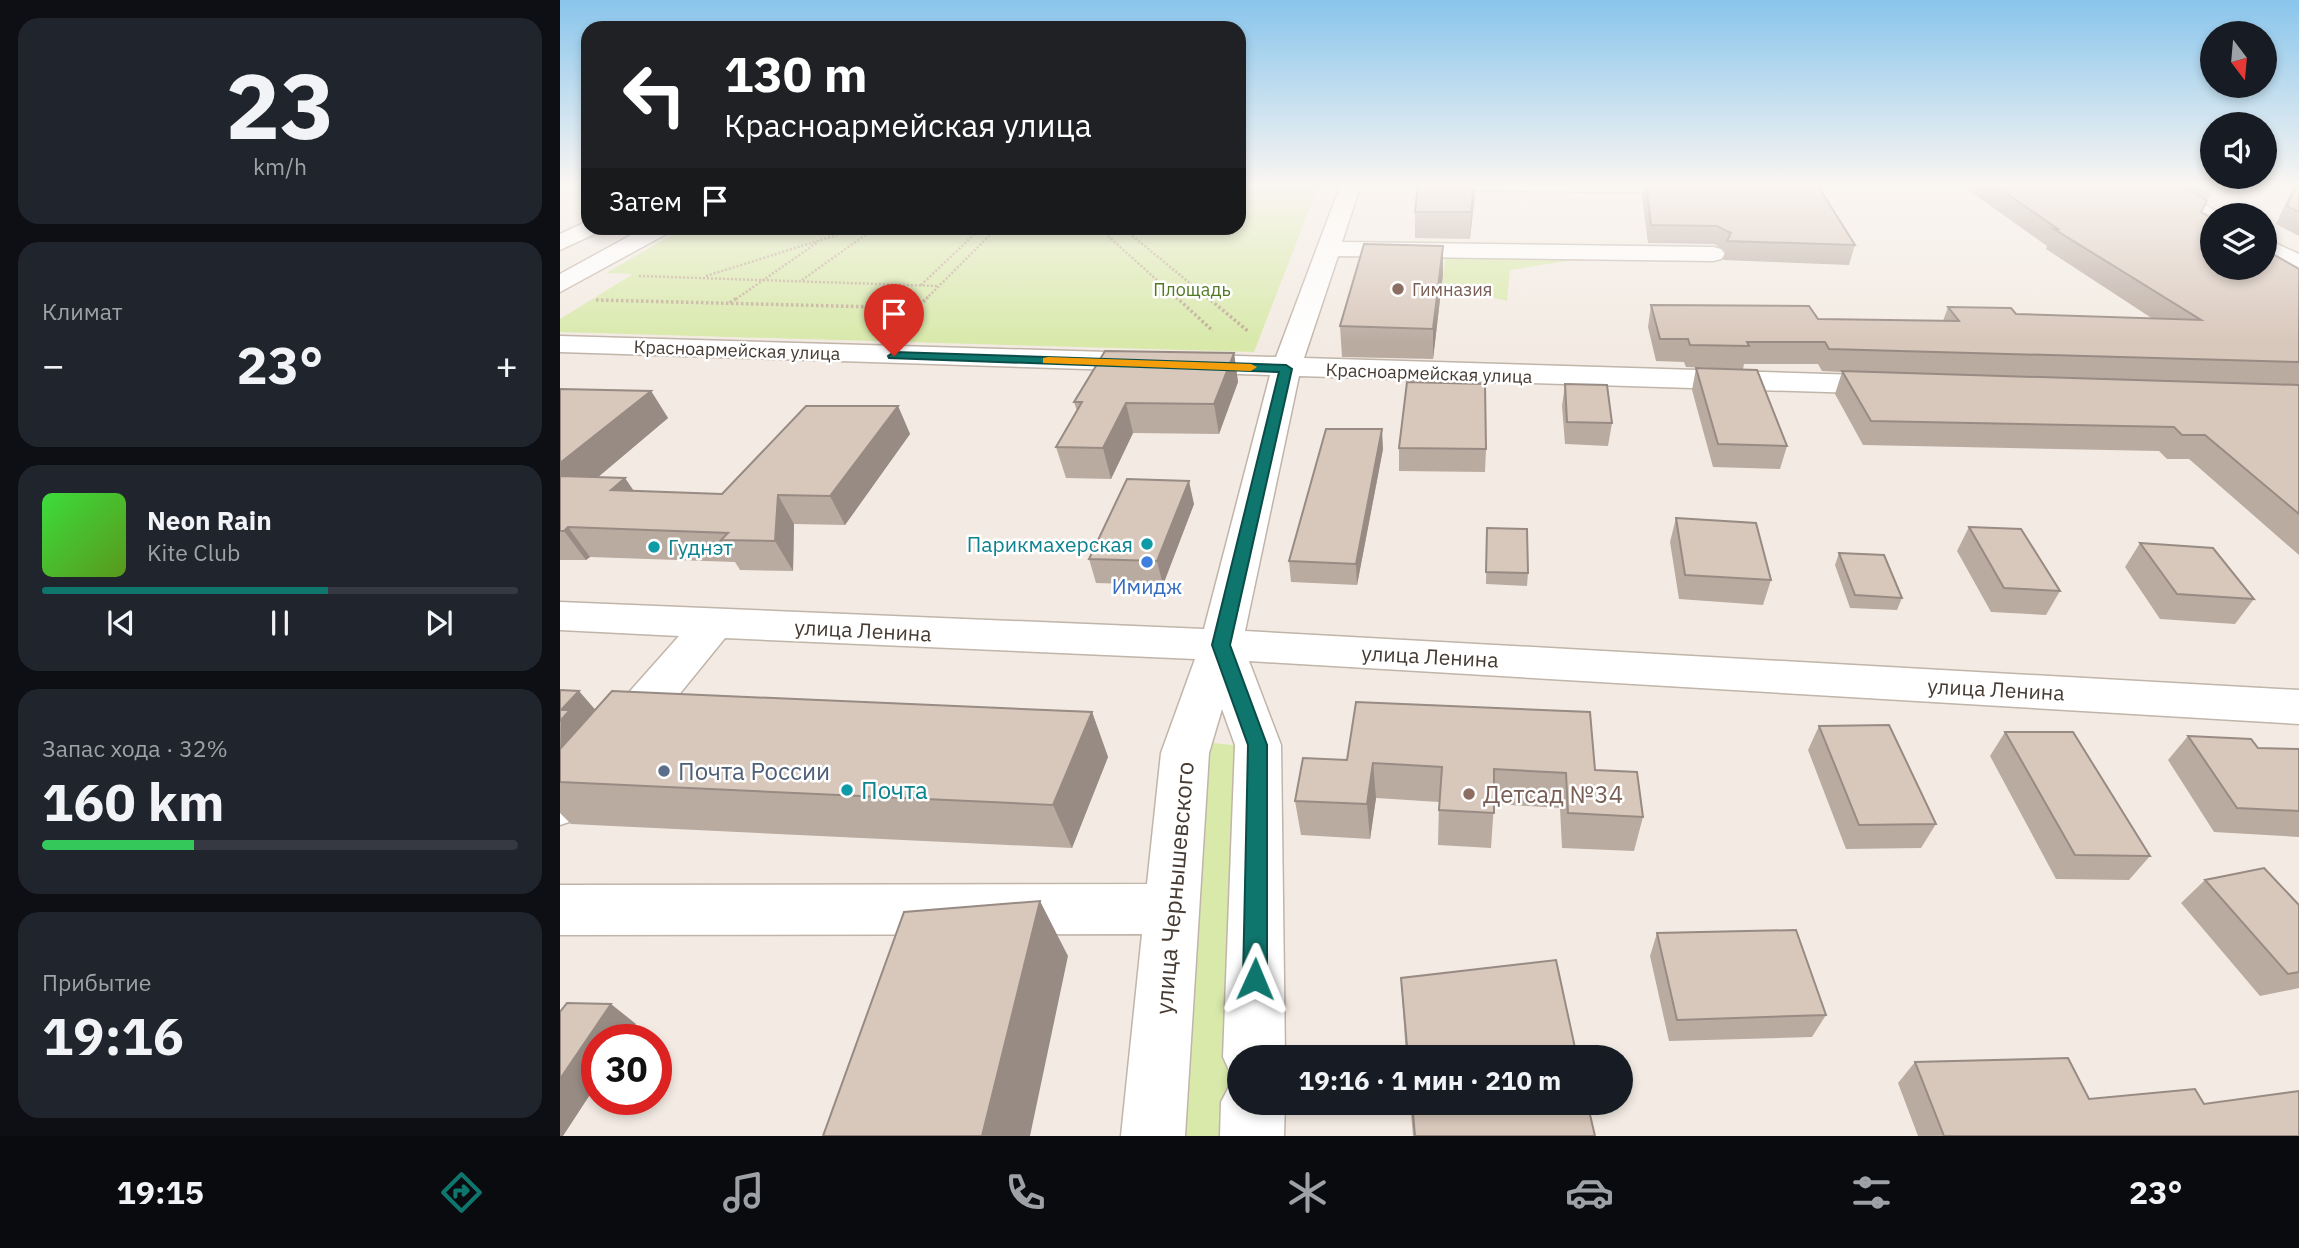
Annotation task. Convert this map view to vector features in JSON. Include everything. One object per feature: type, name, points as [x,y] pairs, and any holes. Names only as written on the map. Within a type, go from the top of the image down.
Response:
[{"type":"street","points":[[560,284],[644,237]]},
{"type":"street","name":"улица Чернышевского","points":[[1153,1136],[1185,753],[1221,645],[1286,369],[1330,237]]},
{"type":"street","points":[[1328,248],[1713,254]]},
{"type":"street","points":[[2277,251],[2299,263]]},
{"type":"street","name":"Красноармейская улица","points":[[560,345],[1286,369],[1924,386]]},
{"type":"street","name":"улица Ленина","points":[[560,616],[1221,645],[2299,706]]},
{"type":"street","points":[[560,804],[714,623]]},
{"type":"street","points":[[1221,645],[1258,745],[1254,1045]]},
{"type":"street","points":[[560,910],[1172,909]]},
{"type":"street","points":[[1252,1136],[1253,1115]]},
{"type":"path","points":[[730,303],[825,237]]},
{"type":"path","points":[[700,278],[829,237]]},
{"type":"path","points":[[801,281],[862,237]]},
{"type":"path","points":[[921,285],[972,237]]},
{"type":"path","points":[[585,300],[917,308],[988,237]]},
{"type":"path","points":[[1109,237],[1217,334]]},
{"type":"path","points":[[1134,237],[1253,336]]},
{"type":"path","points":[[635,276],[939,286]]},
{"type":"green space","name":"Площадь","points":[[668,237],[1298,237],[1254,352],[560,332],[560,319],[633,274],[606,273]]},
{"type":"green space","points":[[1446,252],[1605,255],[1510,270],[1507,301],[1442,285]]},
{"type":"green space","points":[[1203,742],[1242,746],[1232,1045],[1227,1045],[1229,1136],[1185,1136]]},
{"type":"building","points":[[1729,237],[1850,237],[1855,245],[1727,241]]},
{"type":"building","points":[[2067,237],[2200,237],[2200,280],[2277,280],[2277,256],[2299,269],[2299,362],[1829,349],[1825,342],[1747,342],[1749,346],[1690,345],[1688,339],[1660,339],[1651,305],[1809,306],[1818,319],[1959,321],[1948,307],[2011,308],[2016,314],[2201,320]]},
{"type":"building","points":[[1364,244],[1443,246],[1433,329],[1340,326]]},
{"type":"building","points":[[1105,351],[1234,353],[1214,404],[1126,403],[1103,448],[1056,447],[1082,402],[1074,402]]},
{"type":"building","points":[[1696,368],[1757,370],[1787,446],[1718,444]]},
{"type":"building","points":[[1842,371],[2299,385],[2299,514],[2205,435],[2182,435],[2174,427],[1871,421]]},
{"type":"building","points":[[1407,382],[1485,384],[1486,449],[1399,448]]},
{"type":"building","points":[[1565,384],[1607,385],[1612,423],[1567,422]]},
{"type":"building","points":[[560,389],[651,391],[560,463]]},
{"type":"building","points":[[806,406],[898,406],[830,496],[778,495],[775,541],[721,540],[728,533],[568,527],[560,531],[560,476],[625,478],[611,490],[722,494]]},
{"type":"building","points":[[1326,429],[1382,429],[1356,564],[1289,561]]},
{"type":"building","points":[[1127,479],[1189,481],[1157,561],[1089,559]]},
{"type":"building","points":[[1676,518],[1756,523],[1771,580],[1685,575]]},
{"type":"building","points":[[1969,527],[2021,529],[2060,591],[2004,588]]},
{"type":"building","points":[[1487,528],[1527,529],[1528,573],[1486,572]]},
{"type":"building","points":[[2140,543],[2213,548],[2254,599],[2177,594]]},
{"type":"building","points":[[1839,553],[1884,555],[1902,598],[1855,595]]},
{"type":"building","points":[[560,690],[579,691],[561,710],[570,710],[560,721]]},
{"type":"building","points":[[612,691],[1092,712],[1053,805],[560,782],[560,749]]},
{"type":"building","points":[[1356,702],[1590,712],[1595,770],[1637,772],[1643,817],[1568,813],[1566,773],[1494,769],[1494,813],[1439,810],[1442,767],[1373,763],[1367,804],[1295,801],[1303,758],[1347,760]]},
{"type":"building","points":[[1889,725],[1936,824],[1859,825],[1819,726]]},
{"type":"building","points":[[2005,732],[2073,732],[2150,856],[2075,855]]},
{"type":"building","points":[[2188,736],[2251,739],[2258,748],[2299,749],[2299,811],[2237,808]]},
{"type":"building","points":[[2264,868],[2299,905],[2299,972],[2288,974],[2205,880]]},
{"type":"building","points":[[1040,901],[982,1136],[823,1136],[904,912]]},
{"type":"building","points":[[1796,930],[1826,1015],[1677,1020],[1657,933]]},
{"type":"building","points":[[1556,960],[1574,1045],[1407,1045],[1401,978]]},
{"type":"building","points":[[567,1003],[611,1004],[597,1024],[581,1024],[581,1048],[560,1079],[560,1012]]},
{"type":"building","points":[[2068,1058],[2089,1099],[2195,1089],[2204,1104],[2299,1091],[2299,1136],[1944,1136],[1915,1062]]},
{"type":"building","points":[[1413,1115],[1590,1115],[1595,1136],[1415,1136]]},
{"type":"slow traffic","points":[[1048,361],[1251,367]]},
{"type":"place","name":"Гимназия","points":[[1398,289]]},
{"type":"place","name":"Парикмахерская","points":[[1147,544]]},
{"type":"place","name":"Гуднэт","points":[[654,547]]},
{"type":"place","name":"Имидж","points":[[1147,562]]},
{"type":"place","name":"Почта России","points":[[664,771]]},
{"type":"place","name":"Почта","points":[[847,790]]},
{"type":"place","name":"Детсад №34","points":[[1469,794]]},
{"type":"route","points":[[894,356],[1286,369],[1221,645],[1258,745],[1255,979]]}]
